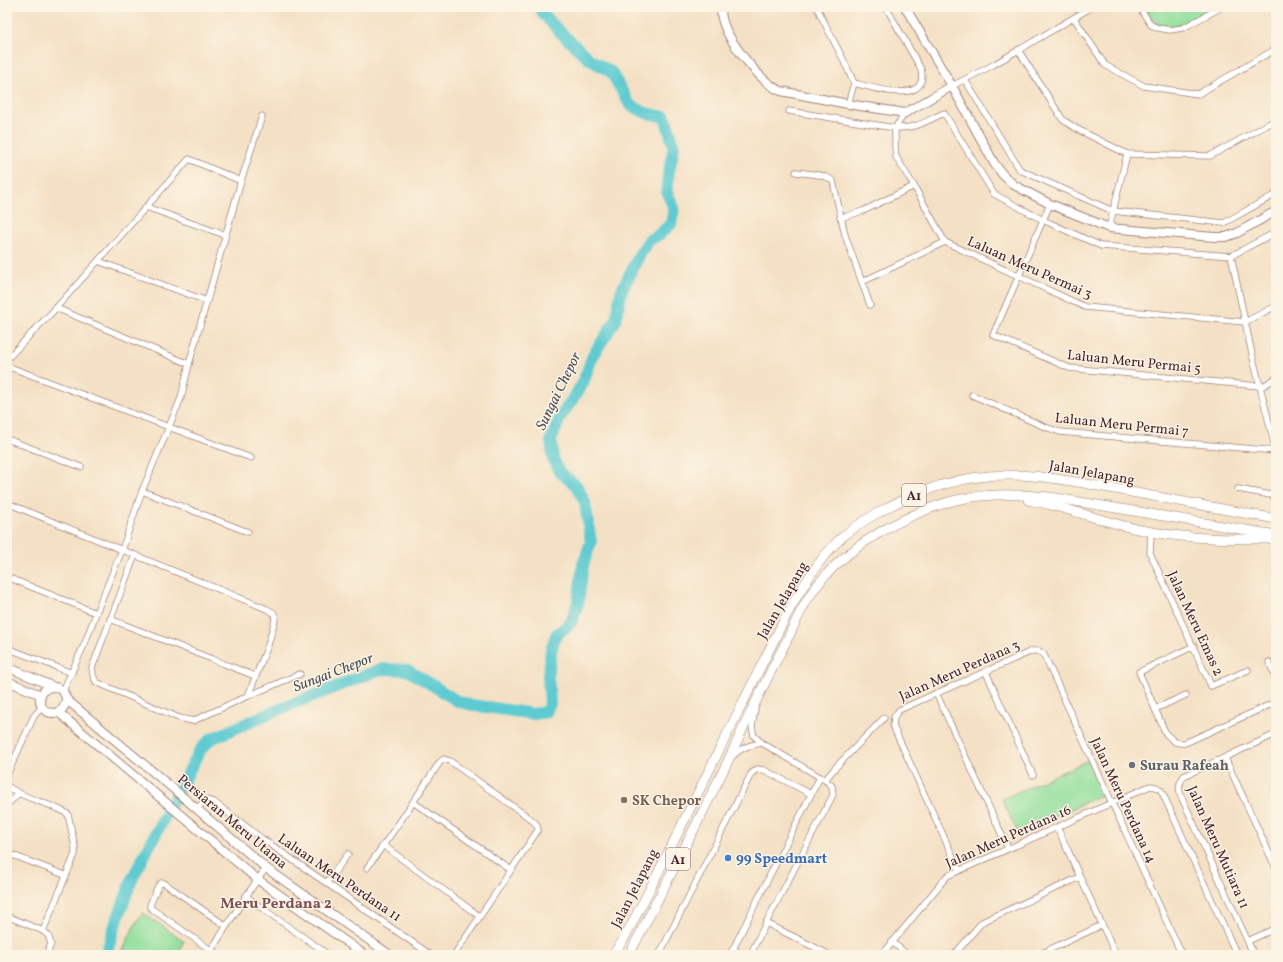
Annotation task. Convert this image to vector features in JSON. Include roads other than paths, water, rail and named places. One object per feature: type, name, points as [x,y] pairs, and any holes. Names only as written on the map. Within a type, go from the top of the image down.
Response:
[{"type":"main road","name":"Jalan Jelapang","points":[[613,955],[625,937],[656,877],[802,586],[820,561],[840,539],[859,524],[884,509],[907,498],[954,481],[1009,475],[1064,480],[1276,519]]},
{"type":"main road","points":[[998,495],[1052,506],[1151,532],[1227,539],[1276,538]]},
{"type":"main road","name":"Jalan Jelapang","points":[[629,955],[726,764],[756,699],[802,608],[828,572],[843,559],[879,533],[913,515],[959,499],[998,495],[1022,495],[1056,498],[1276,535]]},
{"type":"street","points":[[721,7],[724,26],[734,44],[762,78],[771,86],[781,91],[905,113]]},
{"type":"street","points":[[817,7],[854,83],[848,104]]},
{"type":"street","points":[[854,83],[890,92],[902,93],[911,91],[917,87],[921,81],[922,75],[920,69],[886,7]]},
{"type":"street","points":[[905,7],[952,86],[994,163],[1003,175],[1014,185],[1050,204],[1108,228],[1226,237],[1237,233],[1276,211]]},
{"type":"street","points":[[895,128],[905,113],[1092,7]]},
{"type":"street","points":[[1139,7],[1151,25],[1170,30],[1182,28],[1222,7]]},
{"type":"street","points":[[1074,18],[1105,65],[1144,86],[1198,94],[1276,49]]},
{"type":"street","points":[[1018,50],[1063,120],[1077,129],[1127,154],[1210,156],[1276,120]]},
{"type":"street","points":[[965,80],[1020,170],[1113,211],[1224,224],[1276,194]]},
{"type":"street","points":[[789,111],[895,128],[910,128],[944,113],[994,194],[1043,220],[1101,246],[1231,256],[1276,232]]},
{"type":"street","points":[[52,686],[44,690],[40,701],[42,707],[49,712],[58,712],[64,707],[65,695],[72,673],[122,550],[142,491],[181,398],[189,364],[241,181],[262,116]]},
{"type":"street","name":"Laluan Meru Permai 3","points":[[895,128],[894,148],[896,156],[945,242],[1084,307],[1245,322]]},
{"type":"street","points":[[1108,228],[1127,154]]},
{"type":"street","points":[[7,359],[56,308],[189,159],[241,181]]},
{"type":"street","points":[[796,172],[819,175],[832,181],[840,218],[850,252],[870,305]]},
{"type":"street","points":[[840,218],[863,211],[914,186]]},
{"type":"street","points":[[1018,277],[1050,204]]},
{"type":"street","points":[[146,207],[226,235]]},
{"type":"street","points":[[862,282],[945,242]]},
{"type":"street","points":[[1231,256],[1259,386],[1276,451]]},
{"type":"street","points":[[98,261],[207,301]]},
{"type":"street","name":"Laluan Meru Permai 5","points":[[1018,277],[993,335],[1069,368],[1259,386]]},
{"type":"street","points":[[1245,322],[1276,306]]},
{"type":"street","points":[[56,308],[189,364]]},
{"type":"street","points":[[7,366],[251,458]]},
{"type":"street","points":[[1259,386],[1266,385],[1276,378]]},
{"type":"street","name":"Laluan Meru Permai 7","points":[[972,394],[1045,427],[1060,432],[1276,451]]},
{"type":"street","points":[[7,439],[81,467]]},
{"type":"street","points":[[1238,489],[1276,496]]},
{"type":"street","points":[[142,491],[248,532]]},
{"type":"street","points":[[7,503],[274,613],[275,620],[268,645],[248,696]]},
{"type":"street","name":"Jalan Meru Emas 2","points":[[1151,532],[1150,553],[1194,646],[1211,686],[1248,670]]},
{"type":"street","points":[[135,555],[92,668],[92,675],[96,682],[179,718],[193,721],[300,674]]},
{"type":"street","points":[[7,577],[96,613]]},
{"type":"street","points":[[110,619],[255,676]]},
{"type":"street","points":[[1194,646],[1139,672],[1166,734],[1170,738],[1180,743],[1185,743],[1276,702]]},
{"type":"street","points":[[7,648],[72,673]]},
{"type":"street","name":"Jalan Meru Perdana 3","points":[[959,870],[893,726],[894,717],[899,710],[1036,650],[1044,655]]},
{"type":"street","name":"Jalan Meru Perdana 14","points":[[1044,655],[1182,955]]},
{"type":"street","points":[[1269,662],[1276,677]]},
{"type":"street","points":[[7,667],[56,687],[65,695]]},
{"type":"street","points":[[986,672],[1033,775]]},
{"type":"street","points":[[7,680],[41,695]]},
{"type":"street","points":[[936,693],[1008,848]]},
{"type":"street","name":"Persiaran Meru Utama","points":[[65,695],[266,868],[390,955]]},
{"type":"street","points":[[1155,709],[1186,695]]},
{"type":"street","points":[[750,955],[833,795],[832,786],[823,778],[762,743],[754,736],[752,727],[756,699]]},
{"type":"street","points":[[7,776],[34,716],[42,707]]},
{"type":"street","name":"Persiaran Meru Utama","points":[[58,712],[257,879],[365,955]]},
{"type":"street","points":[[744,955],[732,952],[811,794],[823,778],[835,768],[884,718]]},
{"type":"street","name":"Jalan Meru Mutiara 11","points":[[1254,955],[1179,791],[1180,783],[1184,776],[1276,734]]},
{"type":"street","points":[[726,764],[738,750],[762,743]]},
{"type":"street","points":[[1225,758],[1276,868]]},
{"type":"street","points":[[367,868],[440,762],[444,759],[450,761],[537,825],[538,830],[454,955]]},
{"type":"street","points":[[659,955],[751,774],[757,769],[764,770],[811,794]]},
{"type":"street","points":[[7,786],[18,794],[59,808],[68,814],[75,847],[75,854],[43,931]]},
{"type":"street","name":"Jalan Meru Perdana 16","points":[[882,955],[943,879],[951,873],[1150,786],[1157,787],[1162,792],[1237,955]]},
{"type":"street","points":[[7,805],[18,794]]},
{"type":"street","name":"Laluan Meru Perdana 11","points":[[193,806],[206,800],[214,802],[261,838],[432,955]]},
{"type":"street","points":[[413,802],[511,870]]},
{"type":"street","points":[[1057,827],[1116,955]]},
{"type":"street","points":[[383,845],[479,916]]},
{"type":"street","points":[[7,853],[65,876]]},
{"type":"street","points":[[327,882],[348,854]]},
{"type":"street","points":[[210,953],[226,926],[266,868]]},
{"type":"street","points":[[954,955],[982,922],[1080,877]]},
{"type":"street","points":[[218,955],[210,953],[152,909],[150,904],[158,886],[161,883],[164,883],[226,926]]},
{"type":"street","points":[[246,896],[329,955]]},
{"type":"street","points":[[7,916],[43,931],[48,935],[51,944],[46,955]]},
{"type":"street","points":[[766,923],[830,955]]},
{"type":"street","points":[[1038,955],[1102,925]]},
{"type":"street","points":[[1248,941],[1276,928]]},
{"type":"street","points":[[892,942],[908,955]]},
{"type":"waterway","name":"Sungai Chepor","points":[[106,955],[113,931],[133,877],[200,750],[211,739],[270,713],[381,669],[407,670],[457,701],[472,705],[534,714],[546,712],[550,703],[548,677],[551,651],[556,635],[571,623],[578,603],[583,565],[591,542],[585,502],[576,485],[560,473],[553,459],[551,440],[560,418],[583,383],[593,355],[616,320],[621,292],[641,252],[649,240],[660,234],[671,224],[674,208],[667,193],[667,182],[674,146],[665,117],[646,113],[630,105],[611,72],[589,59],[557,29],[543,14],[540,7]]},
{"type":"place","name":"Surau Rafeah","points":[[1132,765]]},
{"type":"place","name":"SK Chepor","points":[[624,800]]},
{"type":"place","name":"99 Speedmart","points":[[728,858]]},
{"type":"district","name":"Meru Perdana 2","points":[[276,903]]}]
